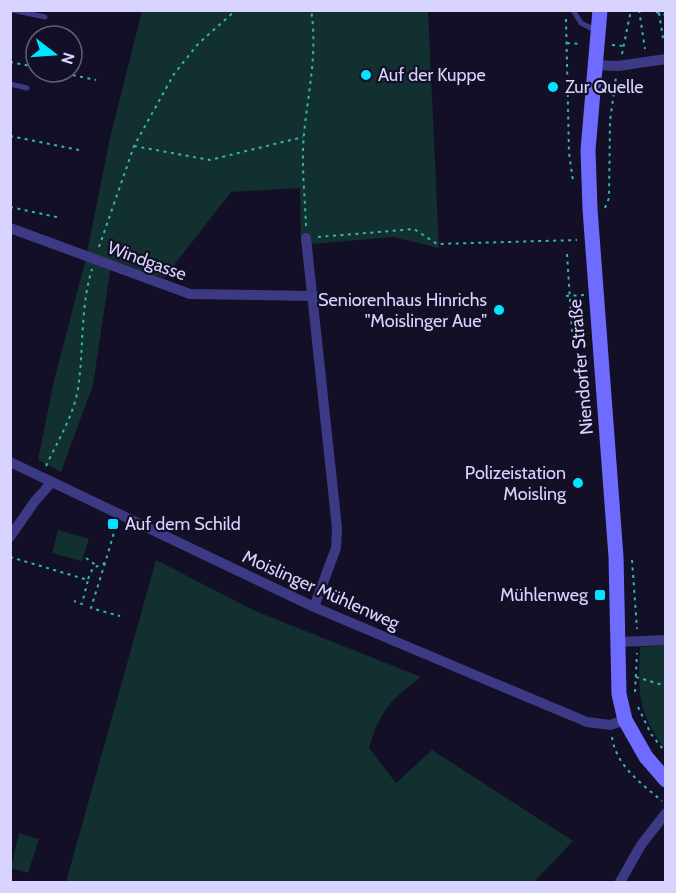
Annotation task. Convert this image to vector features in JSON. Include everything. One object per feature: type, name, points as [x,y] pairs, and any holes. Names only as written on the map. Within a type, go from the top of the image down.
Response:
[{"type":"main road","name":"Niendorfer Straße","points":[[600,10],[588,150],[591,240],[616,557],[619,694],[625,720],[646,757],[666,780]]},
{"type":"street","points":[[594,65],[618,66],[666,59]]},
{"type":"street","name":"Windgasse","points":[[10,228],[190,294],[313,296]]},
{"type":"street","points":[[306,238],[338,528],[336,548],[314,607]]},
{"type":"street","name":"Moislinger Mühlenweg","points":[[10,462],[314,607],[586,722],[610,725],[625,720]]},
{"type":"street","points":[[10,537],[35,501],[52,482]]},
{"type":"street","points":[[618,642],[666,640]]},
{"type":"street","points":[[620,882],[641,845],[666,813]]},
{"type":"lane","points":[[12,10],[45,17]]},
{"type":"lane","points":[[573,10],[581,23],[598,32]]},
{"type":"lane","points":[[10,84],[27,88]]},
{"type":"path","points":[[105,10],[112,12]]},
{"type":"path","points":[[41,476],[70,417],[78,389],[86,287],[134,146],[174,74],[198,44],[236,10]]},
{"type":"path","points":[[311,10],[315,33],[303,137],[306,238],[414,229],[437,244],[591,240]]},
{"type":"path","points":[[605,208],[609,198],[610,121],[618,66],[631,10]]},
{"type":"path","points":[[639,10],[647,62]]},
{"type":"path","points":[[649,10],[666,15]]},
{"type":"path","points":[[659,13],[663,38]]},
{"type":"path","points":[[84,77],[96,80]]},
{"type":"path","points":[[10,135],[80,150]]},
{"type":"path","points":[[134,146],[210,160],[303,137]]},
{"type":"path","points":[[10,207],[61,218]]},
{"type":"path","points":[[567,254],[567,296],[573,346]]},
{"type":"path","points":[[567,296],[584,295]]},
{"type":"path","points":[[120,515],[91,608],[120,616]]},
{"type":"path","points":[[631,553],[637,641],[635,695]]},
{"type":"path","points":[[10,557],[88,580]]},
{"type":"path","points":[[86,558],[97,566]]},
{"type":"path","points":[[74,601],[82,604],[93,568],[105,563]]},
{"type":"path","points":[[636,677],[666,686]]},
{"type":"path","points":[[636,701],[651,734],[666,753]]},
{"type":"green space","points":[[142,11],[428,11],[439,248],[394,237],[301,245],[300,188],[231,192],[164,278],[115,261],[110,272],[93,385],[61,472],[38,460],[54,381],[85,262],[110,138]]},
{"type":"green space","points":[[58,530],[89,539],[82,561],[52,553]]},
{"type":"green space","points":[[156,560],[253,610],[421,677],[401,693],[382,715],[369,748],[396,783],[432,750],[573,841],[534,882],[66,882]]},
{"type":"green space","points":[[665,645],[665,749],[644,712],[639,677],[640,647]]},
{"type":"green space","points":[[19,833],[39,839],[28,873],[11,868]]},
{"type":"place","name":"Auf der Kuppe","points":[[366,75]]},
{"type":"place","name":"Zur Quelle","points":[[553,87]]},
{"type":"place","name":"Seniorenhaus Hinrichs \"Moislinger Aue\"","points":[[499,310]]},
{"type":"place","name":"Polizeistation Moisling","points":[[578,483]]},
{"type":"place","name":"Auf dem Schild","points":[[113,524]]},
{"type":"place","name":"Mühlenweg","points":[[600,595]]}]
